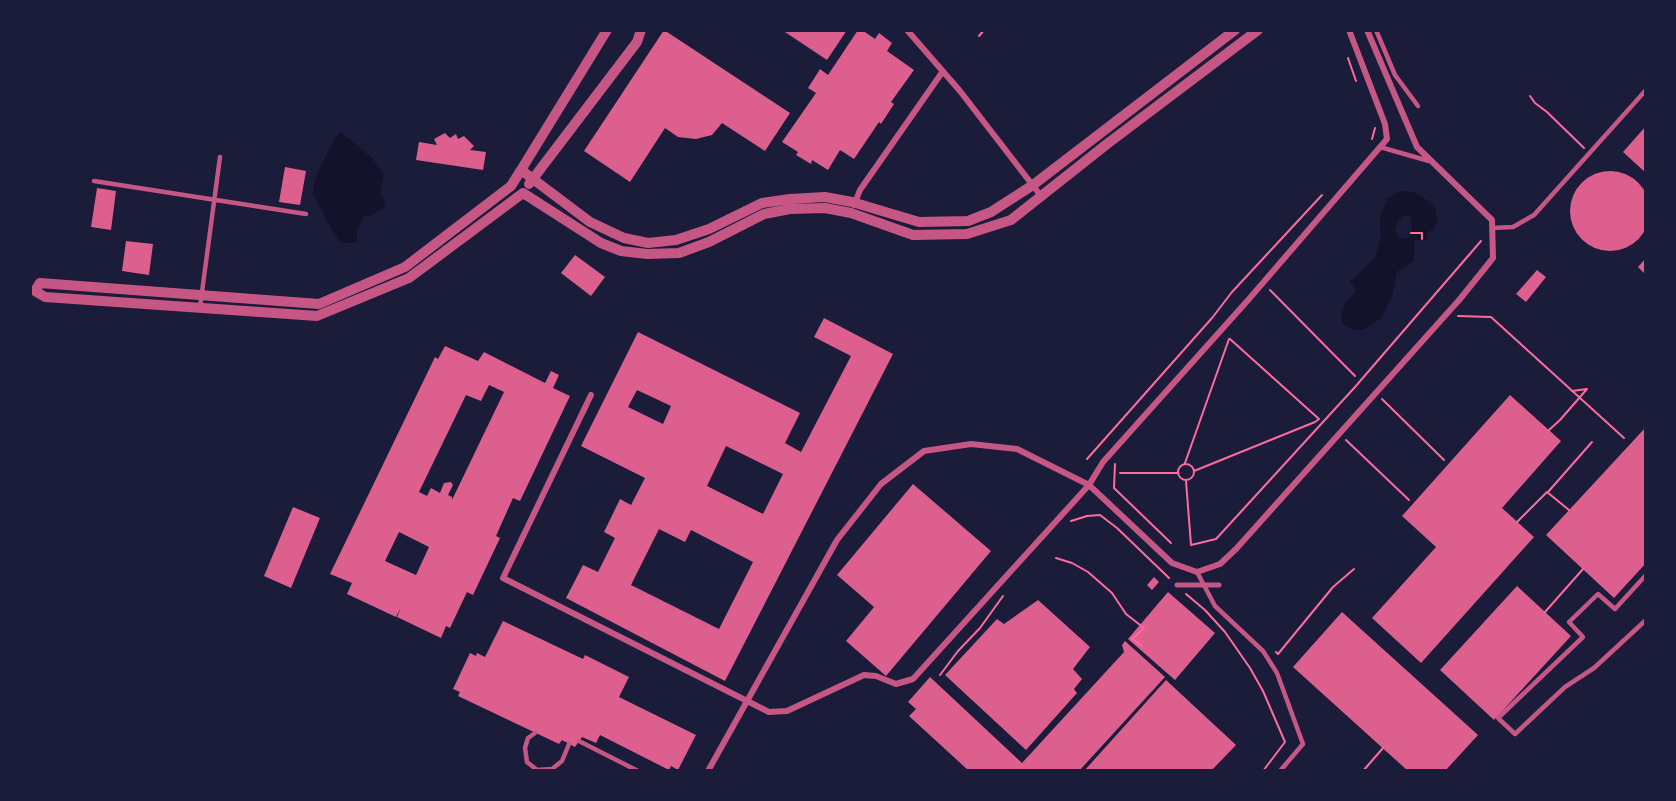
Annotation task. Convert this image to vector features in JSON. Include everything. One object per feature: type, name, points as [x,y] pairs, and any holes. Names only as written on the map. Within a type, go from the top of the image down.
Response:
[{"type":"street","points":[[607,30],[511,186],[405,267],[320,304],[40,282],[32,291],[45,297],[317,316],[409,279],[523,193],[637,42],[641,30]]},
{"type":"street","points":[[907,30],[943,71],[1041,196]]},
{"type":"street","points":[[511,186],[602,243],[621,251],[650,254],[679,253],[709,242],[764,214],[790,209],[853,208],[918,222],[968,221],[1000,207],[1033,185],[1235,30]]},
{"type":"street","points":[[521,170],[590,222],[624,238],[648,243],[673,241],[709,229],[762,203],[825,197],[913,235],[968,234],[1011,220],[1258,30]]},
{"type":"street","points":[[591,395],[503,578],[769,712],[787,711],[864,675],[876,676],[896,684],[913,679],[1089,485],[1103,462],[1388,139],[1385,124],[1349,30]]},
{"type":"street","points":[[708,771],[837,540],[881,484],[924,451],[971,444],[1017,449],[1089,485],[1172,563],[1197,572],[1220,564],[1236,549],[1460,299],[1493,258],[1492,220],[1417,147],[1367,30]]},
{"type":"street","points":[[853,208],[860,190],[943,71]]},
{"type":"street","points":[[1177,585],[1220,585]]},
{"type":"lane","points":[[1376,30],[1395,75],[1418,106]]},
{"type":"lane","points":[[1492,228],[1513,227],[1534,215],[1646,90]]},
{"type":"lane","points":[[1380,147],[1432,161]]},
{"type":"lane","points":[[200,307],[220,158]]},
{"type":"lane","points":[[94,181],[306,214]]},
{"type":"lane","points":[[1197,572],[1215,606],[1263,651],[1277,673],[1304,744],[1280,771]]},
{"type":"lane","points":[[1646,575],[1615,609],[1598,594],[1569,622],[1583,637],[1498,718],[1515,734],[1565,687],[1594,668],[1646,620]]},
{"type":"lane","points":[[535,733],[528,738],[525,748],[527,762],[537,770],[552,769],[562,761],[569,744]]},
{"type":"lane","points":[[579,741],[638,771]]},
{"type":"path","points":[[979,36],[984,30]]},
{"type":"path","points":[[1347,56],[1360,89]]},
{"type":"path","points":[[1530,96],[1535,104],[1547,112],[1589,152]]},
{"type":"path","points":[[1371,142],[1375,124]]},
{"type":"path","points":[[1087,459],[1212,318],[1232,292],[1322,195]]},
{"type":"path","points":[[1411,233],[1422,233],[1422,239]]},
{"type":"path","points":[[1185,481],[1191,545],[1216,539],[1355,387],[1472,254],[1481,243],[1482,236]]},
{"type":"path","points":[[1263,294],[1268,288],[1271,290],[1355,376]]},
{"type":"path","points":[[1456,316],[1491,317],[1624,438]]},
{"type":"path","points":[[1185,481],[1191,479],[1194,471],[1315,423],[1318,419],[1227,336],[1223,341]]},
{"type":"path","points":[[1185,464],[1227,342],[1230,339]]},
{"type":"path","points":[[1549,430],[1587,389],[1571,391]]},
{"type":"path","points":[[1376,392],[1444,460]]},
{"type":"path","points":[[1339,434],[1409,500]]},
{"type":"path","points":[[1517,522],[1592,442]]},
{"type":"path","points":[[1116,459],[1113,472],[1114,488],[1171,543]]},
{"type":"path","points":[[1177,473],[1180,465],[1185,464],[1190,465],[1194,471]]},
{"type":"path","points":[[1120,473],[1177,473]]},
{"type":"path","points":[[1177,473],[1185,481]]},
{"type":"path","points":[[1547,492],[1569,510]]},
{"type":"path","points":[[1070,521],[1100,515],[1118,528],[1205,610],[1225,632],[1263,691],[1285,742],[1263,771]]},
{"type":"path","points":[[1056,558],[1072,563],[1088,572],[1112,593],[1126,614],[1144,628],[1132,639],[1142,646]]},
{"type":"path","points":[[1273,650],[1278,654],[1333,587],[1354,569]]},
{"type":"path","points":[[1545,612],[1583,569]]},
{"type":"path","points":[[940,675],[958,651],[980,628],[1004,595]]},
{"type":"path","points":[[1363,771],[1383,748]]},
{"type":"shaded area","points":[[341,132],[373,159],[384,175],[380,193],[386,206],[370,216],[363,216],[357,230],[357,243],[341,243],[313,193],[316,177],[334,139]]},
{"type":"shaded area","points":[[1398,192],[1414,192],[1430,202],[1436,210],[1437,223],[1427,234],[1427,240],[1414,240],[1414,260],[1397,272],[1392,295],[1380,319],[1363,330],[1351,329],[1344,325],[1341,318],[1345,303],[1357,290],[1350,282],[1375,257],[1381,238],[1380,218],[1387,199]]},
{"type":"pier","points":[[1403,215],[1411,217],[1412,227],[1410,235],[1405,239],[1399,238],[1395,231]]},
{"type":"building","points":[[664,30],[790,113],[765,151],[722,123],[712,135],[696,139],[678,137],[665,128],[630,182],[584,151]]},
{"type":"building","points":[[782,30],[847,30],[827,60]]},
{"type":"building","points":[[858,30],[862,30],[875,39],[879,33],[892,43],[887,51],[914,70],[891,102],[894,104],[881,124],[879,122],[854,159],[840,150],[828,170],[812,160],[811,164],[796,155],[798,152],[782,142],[816,93],[808,88],[820,69],[828,75]]},
{"type":"building","points":[[1646,126],[1646,173],[1623,152]]},
{"type":"building","points":[[445,133],[450,138],[456,134],[458,139],[464,136],[474,146],[470,150],[486,152],[483,170],[416,160],[419,142],[437,145],[434,139]]},
{"type":"building","points":[[285,167],[306,171],[300,205],[279,202]]},
{"type":"building","points":[[1610,171],[1625,174],[1638,183],[1647,196],[1650,211],[1647,226],[1638,239],[1625,248],[1610,251],[1595,248],[1582,239],[1573,226],[1570,211],[1573,196],[1582,183],[1595,174]]},
{"type":"building","points":[[97,188],[116,191],[111,230],[91,227]]},
{"type":"building","points":[[126,241],[153,244],[149,275],[122,271]]},
{"type":"building","points":[[575,255],[605,277],[591,296],[561,273]]},
{"type":"building","points":[[1646,258],[1646,275],[1638,267]]},
{"type":"building","points":[[1537,270],[1546,277],[1526,302],[1516,294]]},
{"type":"building","points":[[824,318],[893,354],[725,681],[566,598],[583,565],[598,572],[615,538],[604,532],[620,499],[631,505],[645,478],[581,446],[638,332],[800,413],[785,443],[801,452],[851,356],[814,337]],"holes":[[[637,390],[671,406],[663,424],[628,407]],[[726,446],[783,474],[763,514],[707,486]],[[659,529],[685,542],[691,530],[753,562],[719,629],[631,585]]]},
{"type":"building","points":[[445,346],[478,361],[484,352],[545,383],[551,371],[559,375],[553,388],[570,396],[520,501],[513,498],[496,536],[500,538],[473,595],[467,592],[450,628],[446,626],[441,638],[397,617],[401,607],[396,617],[347,594],[352,583],[330,574],[435,357],[438,359]],"holes":[[[489,385],[504,392],[452,500],[452,497],[448,495],[453,485],[451,482],[444,483],[440,493],[431,488],[427,496],[419,492],[466,395],[481,401]],[[399,532],[429,547],[416,575],[385,561]]]},
{"type":"building","points":[[1510,395],[1561,441],[1502,508],[1534,537],[1421,663],[1372,618],[1436,547],[1402,516]]},
{"type":"building","points":[[1646,427],[1646,563],[1614,598],[1546,535]]},
{"type":"building","points":[[913,484],[991,551],[886,676],[846,641],[874,607],[837,575]]},
{"type":"building","points":[[293,507],[320,518],[291,588],[264,576]]},
{"type":"building","points":[[1154,577],[1159,582],[1152,590],[1147,585]]},
{"type":"building","points":[[1517,586],[1571,636],[1494,720],[1440,670]]},
{"type":"building","points":[[1168,592],[1215,633],[1175,680],[1128,639]]},
{"type":"building","points":[[1038,600],[1090,647],[1073,669],[1082,679],[1074,689],[1077,693],[1026,750],[945,675],[997,619],[1004,624]]},
{"type":"building","points":[[1342,612],[1478,735],[1445,771],[1408,771],[1293,667]]},
{"type":"building","points":[[503,621],[583,659],[585,655],[629,677],[619,697],[696,735],[678,770],[671,766],[669,770],[600,735],[596,743],[582,737],[575,747],[562,740],[559,744],[458,696],[460,692],[453,689],[470,653],[476,656],[477,653],[485,657]]},
{"type":"building","points":[[1125,641],[1165,677],[1079,771],[969,771],[909,716],[916,709],[908,702],[930,677],[1022,763],[1124,652],[1122,645]]},
{"type":"building","points":[[1166,680],[1236,745],[1211,771],[1084,771]]}]
